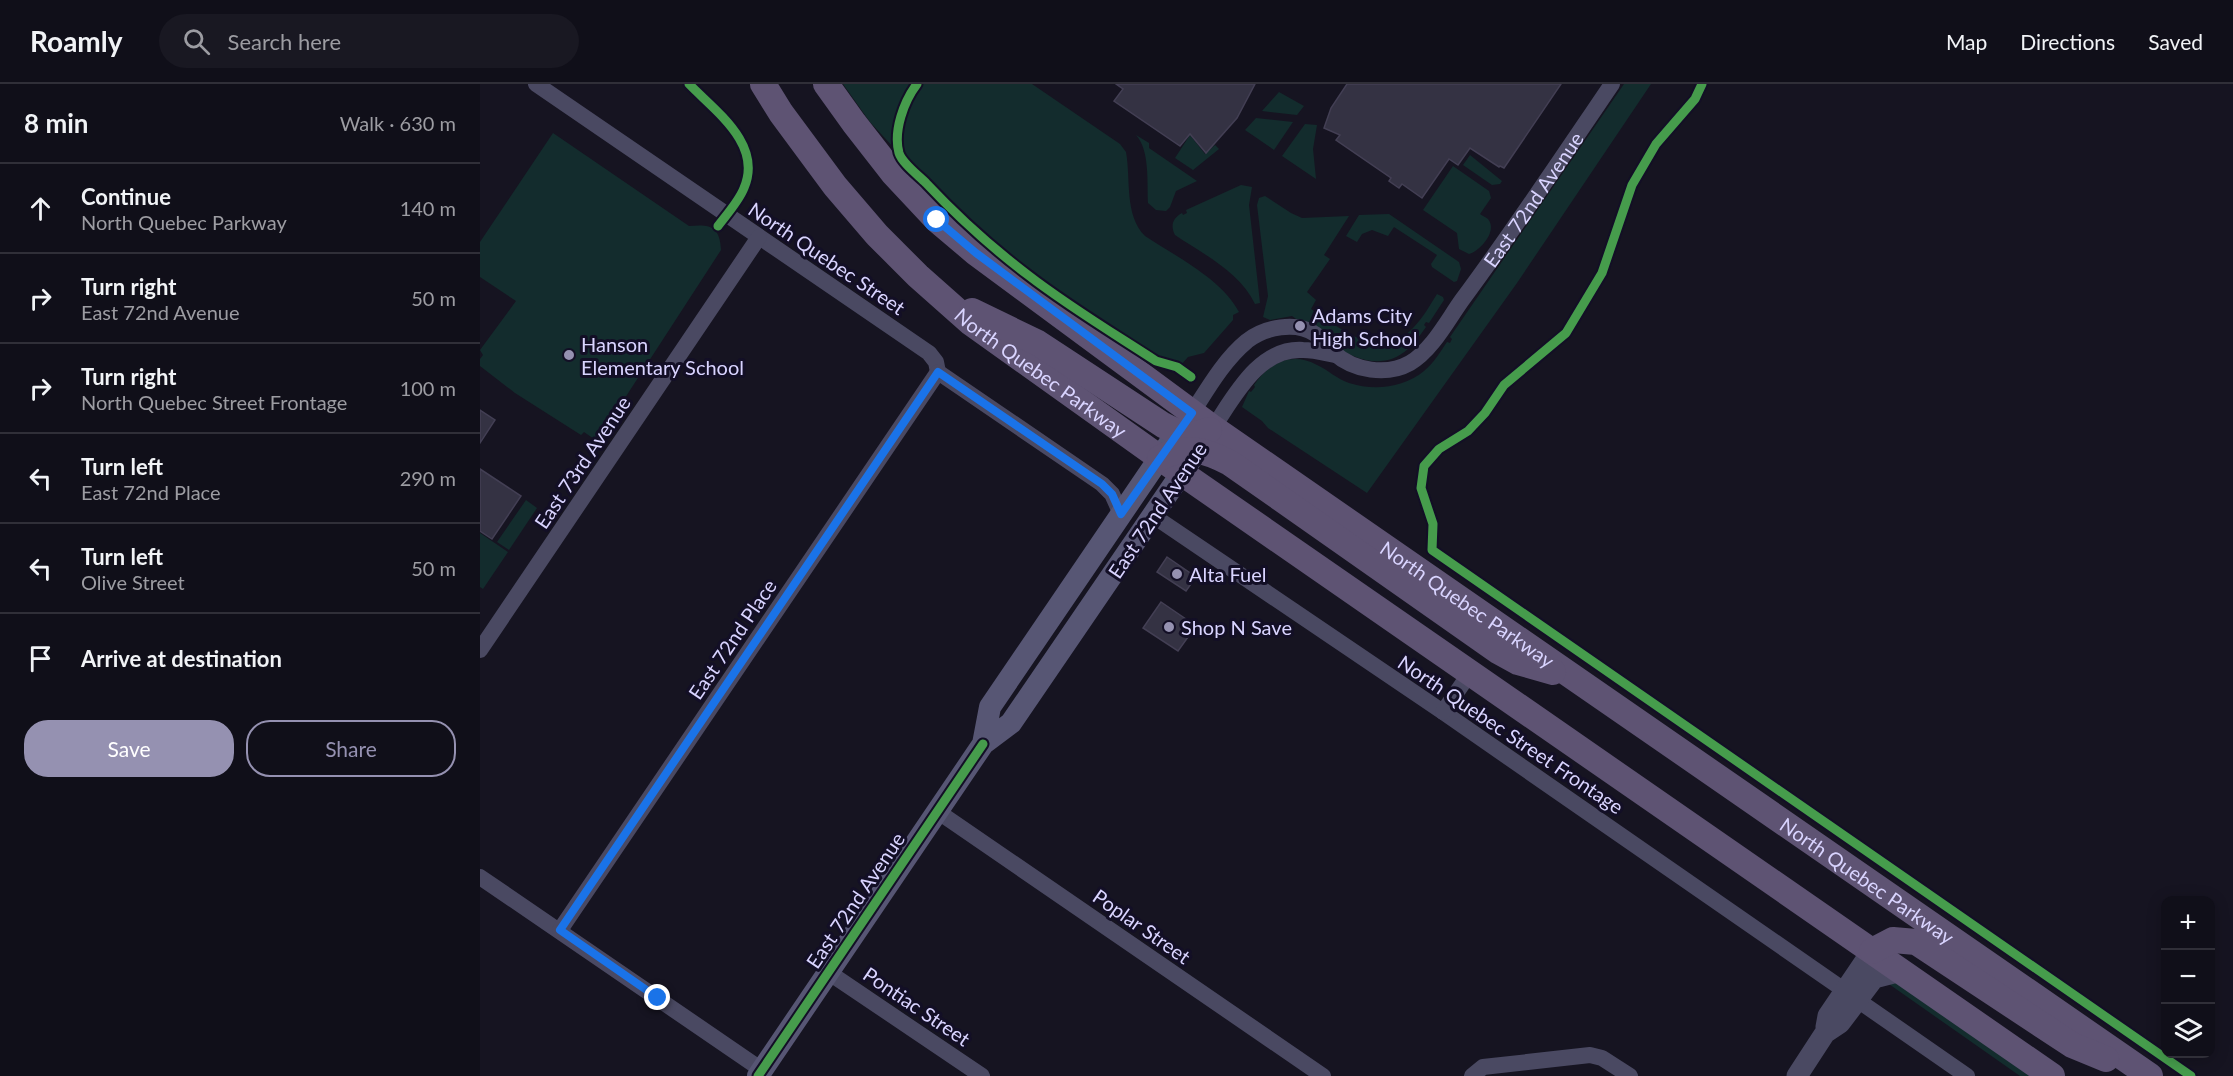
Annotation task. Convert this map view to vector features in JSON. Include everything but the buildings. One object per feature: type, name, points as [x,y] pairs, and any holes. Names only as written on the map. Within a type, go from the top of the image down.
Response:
[{"type":"main road","name":"North Quebec Parkway","points":[[763,84],[781,113],[835,186],[896,255],[946,302],[999,344],[2052,1076]]},
{"type":"main road","name":"North Quebec Parkway","points":[[826,84],[882,161],[937,220],[1185,423],[1213,428],[2149,1076]]},
{"type":"main road","points":[[946,302],[1020,333],[1064,359],[1156,421],[1185,423]]},
{"type":"main road","name":"East 72nd Avenue","points":[[983,744],[990,707],[1185,423]]},
{"type":"main road","name":"East 72nd Avenue","points":[[760,1073],[983,744],[1011,723],[1213,428]]},
{"type":"main road","points":[[1160,458],[1180,449],[1215,456],[1230,463],[1498,651],[1531,667],[1566,673]]},
{"type":"main road","points":[[1872,951],[1893,940],[1916,942],[2072,1045],[2149,1076]]},
{"type":"street","name":"North Quebec Street","points":[[536,84],[930,353],[936,362],[938,372]]},
{"type":"street","name":"East 72nd Avenue","points":[[1213,428],[1252,372],[1278,355],[1302,349],[1335,355],[1356,366],[1374,371],[1402,367],[1412,362],[1422,353],[1483,273],[1612,84]]},
{"type":"street","name":"East 73rd Avenue","points":[[480,650],[759,237]]},
{"type":"street","name":"East 72nd Avenue","points":[[1185,423],[1232,356],[1248,340],[1261,333],[1288,327],[1304,328],[1317,335],[1335,355]]},
{"type":"street","points":[[938,372],[1102,484],[1112,494],[1121,514]]},
{"type":"street","name":"East 72nd Place","points":[[560,930],[938,372]]},
{"type":"street","name":"North Quebec Street Frontage","points":[[1152,515],[1443,712],[1967,1076]]},
{"type":"street","points":[[1443,712],[1470,673]]},
{"type":"street","name":"Poplar Street","points":[[937,811],[1323,1076]]},
{"type":"street","points":[[480,877],[560,930],[760,1073]]},
{"type":"street","points":[[1797,1076],[1826,1033],[1840,1023],[1850,994],[1872,951]]},
{"type":"street","points":[[1850,994],[1874,978],[1901,971]]},
{"type":"street","name":"Pontiac Street","points":[[828,972],[982,1076]]},
{"type":"street","points":[[1472,1076],[1483,1067],[1590,1055],[1602,1058],[1629,1076]]},
{"type":"green space","points":[[843,84],[913,84],[898,115],[895,149],[870,122]]},
{"type":"green space","points":[[922,84],[1032,84],[1120,144],[1126,152],[1131,207],[1138,227],[1145,236],[1210,279],[1231,300],[1239,312],[1233,315],[1233,320],[1204,353],[1188,357],[1180,366],[1158,358],[1069,299],[985,235],[905,157],[901,144],[902,126],[912,98]]},
{"type":"green space","points":[[1624,84],[1651,84],[1517,283],[1367,493],[1268,428],[1242,407],[1249,391],[1251,392],[1255,387],[1260,377],[1274,365],[1290,359],[1308,361],[1345,381],[1368,387],[1398,384],[1424,371],[1447,342],[1450,343],[1452,339],[1450,337]]},
{"type":"green space","points":[[1279,92],[1304,106],[1297,115],[1262,111]]},
{"type":"green space","points":[[1256,118],[1293,122],[1274,150],[1245,130]]},
{"type":"green space","points":[[1305,124],[1317,125],[1313,149],[1316,179],[1282,156]]},
{"type":"green space","name":"Hanson Elementary School","points":[[553,133],[689,226],[713,228],[720,242],[721,250],[597,441],[584,432],[581,435],[515,393],[480,366],[480,359],[483,355],[480,350],[516,301],[480,277],[480,242]]},
{"type":"green space","points":[[1136,135],[1149,143],[1149,148],[1197,181],[1176,191],[1166,211],[1156,210],[1148,203],[1146,158]]},
{"type":"green space","points":[[1190,135],[1205,154],[1215,145],[1219,149],[1193,170],[1175,158]]},
{"type":"green space","points":[[1470,155],[1502,181],[1500,184],[1492,185],[1463,165]]},
{"type":"green space","points":[[1453,166],[1489,191],[1491,198],[1480,214],[1491,224],[1489,235],[1482,245],[1469,254],[1459,249],[1457,233],[1423,210]]},
{"type":"green space","points":[[1241,185],[1252,187],[1249,205],[1260,303],[1255,304],[1240,282],[1209,257],[1175,235],[1173,228],[1176,217],[1187,213],[1186,210]]},
{"type":"green space","points":[[1265,196],[1302,218],[1349,216],[1324,255],[1330,259],[1307,292],[1316,300],[1311,309],[1348,333],[1374,343],[1387,343],[1400,338],[1413,328],[1437,294],[1443,297],[1444,300],[1429,323],[1426,322],[1424,325],[1426,327],[1411,347],[1393,358],[1378,361],[1363,359],[1348,354],[1333,345],[1292,316],[1270,320],[1263,317],[1268,296],[1257,205],[1259,198]]},
{"type":"green space","points":[[1389,214],[1459,262],[1461,269],[1457,281],[1454,282],[1432,267],[1431,264],[1437,255],[1394,227],[1388,236],[1372,230],[1362,234],[1357,242],[1346,236],[1359,215]]},
{"type":"green space","points":[[526,500],[537,508],[509,550],[497,542]]},
{"type":"green space","points":[[480,533],[508,552],[483,589],[480,587]]},
{"type":"green space","points":[[1893,981],[2035,1076],[2020,1076],[1886,982]]},
{"type":"cycle path","points":[[689,84],[723,117],[742,143],[747,157],[748,172],[744,188],[736,203],[718,226]]},
{"type":"cycle path","points":[[917,84],[904,108],[897,135],[899,153],[907,165],[975,231],[1043,286],[1156,361],[1177,367],[1191,377]]},
{"type":"cycle path","points":[[1702,84],[1695,99],[1656,144],[1632,185],[1602,273],[1566,333],[1504,385],[1485,413],[1468,431],[1439,449],[1424,466],[1421,488],[1433,524],[1432,550],[2191,1076]]},
{"type":"cycle path","points":[[758,1076],[983,744]]},
{"type":"place","name":"Adams City High School","points":[[1300,326]]},
{"type":"place","name":"Hanson Elementary School","points":[[569,355]]},
{"type":"place","name":"Alta Fuel","points":[[1177,574]]},
{"type":"place","name":"Shop N Save","points":[[1169,627]]},
{"type":"route","points":[[658,998],[560,930],[938,372],[1102,484],[1112,494],[1121,514],[1192,413],[976,253],[937,220]]}]
